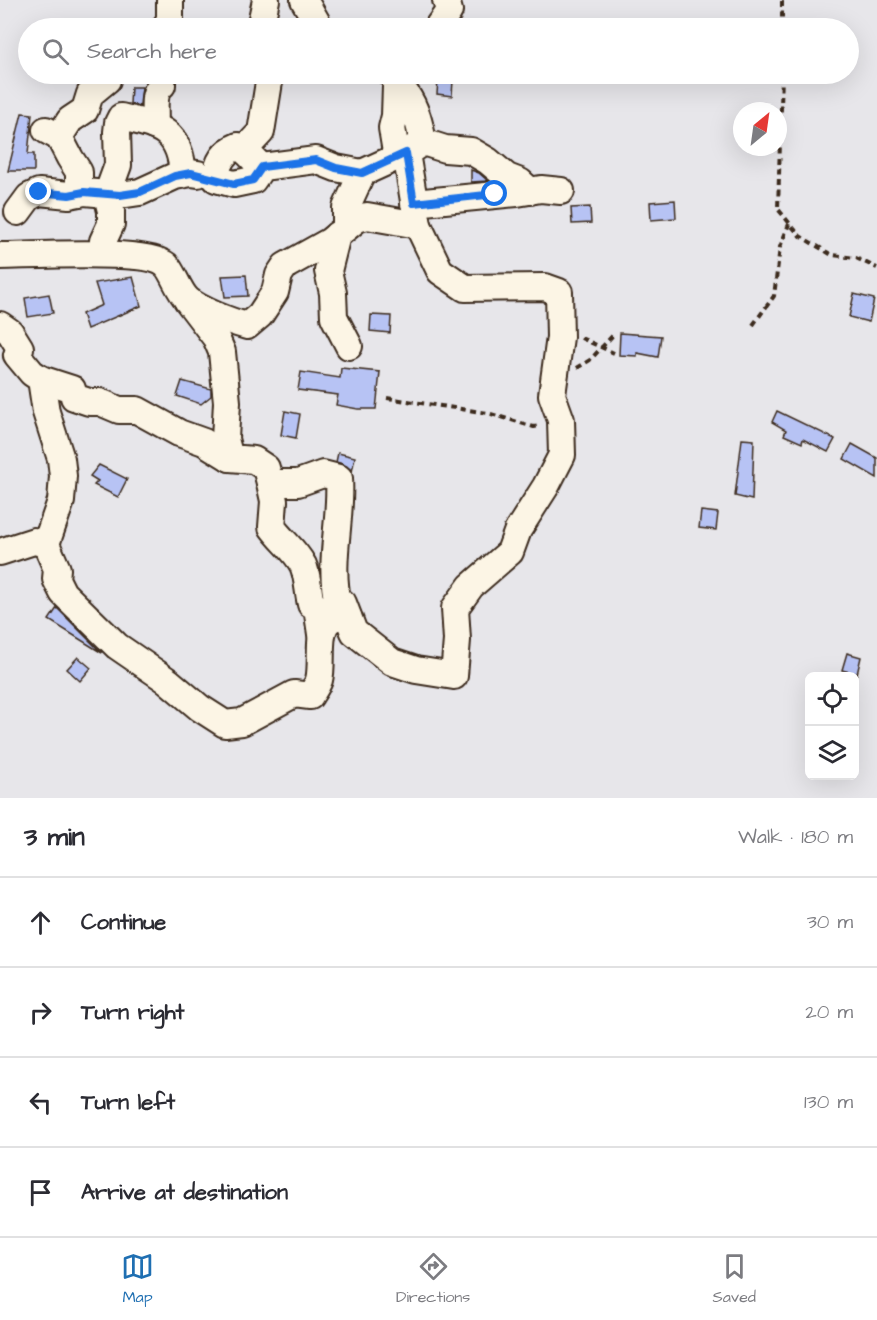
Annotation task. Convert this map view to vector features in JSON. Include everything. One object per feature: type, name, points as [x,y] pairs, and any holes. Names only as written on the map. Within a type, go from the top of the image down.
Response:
[{"type":"street","points":[[170,0],[170,18]]},
{"type":"street","points":[[262,18],[266,0]]},
{"type":"street","points":[[304,0],[314,18]]},
{"type":"street","points":[[444,18],[449,12],[446,0]]},
{"type":"street","points":[[79,193],[79,172],[53,133],[84,110],[90,94],[102,84]]},
{"type":"street","points":[[154,126],[157,113],[154,101],[157,89],[162,84]]},
{"type":"street","points":[[18,212],[29,197],[39,192],[107,195],[140,192],[175,176],[191,173],[234,184],[253,180],[254,158],[261,132],[269,84]]},
{"type":"street","points":[[270,483],[298,483],[323,474],[339,478],[341,500],[334,560],[335,592],[338,603],[343,603],[354,632],[392,662],[416,670],[454,676],[457,639],[455,608],[471,586],[510,552],[518,530],[546,486],[562,454],[561,420],[552,395],[560,338],[559,292],[545,287],[465,288],[440,271],[416,214],[409,151],[418,120],[398,84]]},
{"type":"street","points":[[102,255],[103,241],[111,224],[107,195],[118,165],[117,132],[121,117],[150,123],[169,135],[179,148],[183,174]]},
{"type":"street","points":[[254,158],[316,160],[336,168],[362,173],[409,151],[445,149],[471,151],[488,161],[507,177],[520,182],[530,191]]},
{"type":"street","points":[[349,346],[334,317],[333,293],[328,271],[342,231],[346,208],[362,173]]},
{"type":"street","points":[[187,300],[227,320],[247,326],[261,315],[275,292],[279,275],[285,266],[342,231],[357,219],[367,216],[416,214],[541,189],[561,191]]},
{"type":"street","points":[[0,256],[129,254],[165,264],[187,300],[216,338],[222,352],[227,402],[225,439],[230,458]]},
{"type":"street","points":[[0,325],[13,336],[20,348],[17,355],[32,373],[41,379],[72,389],[74,397],[100,402],[119,410],[136,410],[179,433],[204,442],[230,458],[254,460],[266,468],[274,501],[272,528],[302,564],[311,604],[316,607],[321,634],[319,679],[310,696],[294,694],[242,722],[225,724],[117,646],[63,592],[56,579],[57,569],[46,544],[61,501],[63,476],[61,459],[46,412],[41,379]]},
{"type":"street","points":[[0,552],[34,541],[46,544]]},
{"type":"street","points":[[321,634],[331,618],[348,617]]},
{"type":"path","points":[[782,0],[782,18]]},
{"type":"path","points":[[782,84],[778,209],[800,236],[832,255],[856,258],[877,268]]},
{"type":"path","points":[[753,325],[774,296],[780,247],[789,223]]},
{"type":"path","points":[[574,370],[590,360],[614,334]]},
{"type":"path","points":[[576,335],[614,353]]},
{"type":"path","points":[[387,398],[488,413],[534,427],[561,420]]},
{"type":"building","points":[[438,84],[453,84],[452,96],[437,94]]},
{"type":"building","points":[[131,87],[142,87],[140,106],[130,104]]},
{"type":"building","points":[[22,113],[32,114],[28,154],[34,154],[34,171],[8,171]]},
{"type":"building","points":[[471,170],[479,173],[488,181],[471,182]]},
{"type":"building","points":[[675,200],[676,218],[651,220],[650,202]]},
{"type":"building","points":[[590,207],[591,223],[572,224],[571,208]]},
{"type":"building","points":[[246,275],[248,296],[225,297],[222,276]]},
{"type":"building","points":[[133,277],[141,306],[87,329],[82,314],[102,305],[95,283]]},
{"type":"building","points":[[49,294],[53,313],[28,317],[25,298]]},
{"type":"building","points":[[854,294],[874,299],[869,322],[849,317]]},
{"type":"building","points":[[371,315],[391,316],[390,333],[370,331]]},
{"type":"building","points":[[620,333],[661,336],[658,357],[637,353],[637,356],[619,355]]},
{"type":"building","points":[[341,368],[380,372],[376,409],[336,405],[338,395],[298,390],[301,372],[340,378]]},
{"type":"building","points":[[182,381],[211,389],[211,396],[201,404],[177,396]]},
{"type":"building","points":[[285,411],[300,414],[296,438],[281,435]]},
{"type":"building","points":[[777,411],[835,439],[828,452],[803,439],[802,443],[784,435],[786,430],[772,422]]},
{"type":"building","points":[[742,439],[754,440],[752,500],[735,496]]},
{"type":"building","points":[[852,444],[877,458],[877,478],[844,459]]},
{"type":"building","points":[[338,453],[355,457],[352,472],[343,464],[336,462]]},
{"type":"building","points":[[99,465],[127,479],[118,497],[94,485],[98,481],[90,476]]},
{"type":"building","points":[[701,511],[718,513],[716,530],[699,528]]},
{"type":"building","points":[[57,608],[102,653],[49,620]]},
{"type":"building","points":[[847,653],[861,657],[857,672],[842,670]]},
{"type":"building","points":[[78,657],[91,668],[80,681],[67,669]]},
{"type":"route","points":[[39,192],[69,195],[84,192],[120,195],[140,192],[175,176],[191,173],[234,184],[253,180],[262,167],[316,160],[336,168],[362,173],[406,153],[414,203],[495,194]]}]
